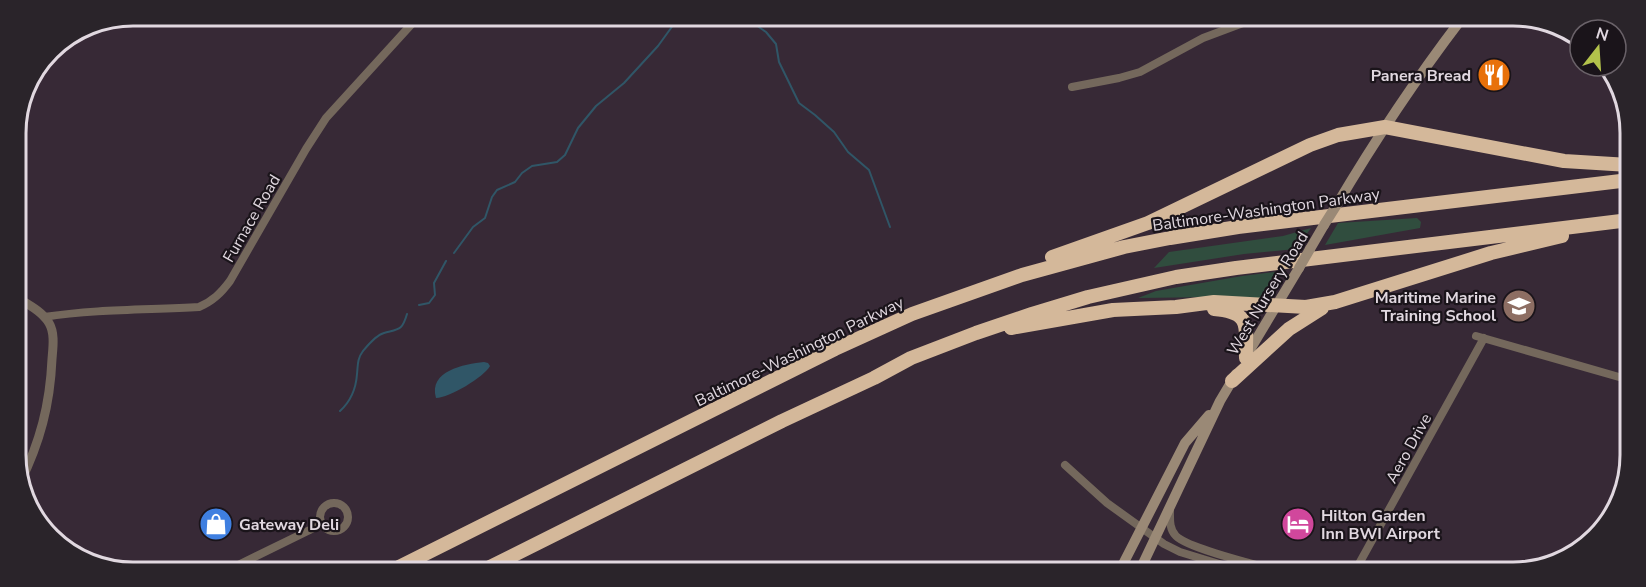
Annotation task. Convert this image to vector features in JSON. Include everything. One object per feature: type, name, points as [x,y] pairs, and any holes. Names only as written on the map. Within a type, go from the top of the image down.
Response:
[{"type":"highway","points":[[912,314],[963,289],[1148,223],[1328,138],[1352,132],[1385,127],[1564,161],[1620,164]]},
{"type":"highway","name":"Baltimore-Washington Parkway","points":[[409,562],[835,349],[912,314],[1022,275],[1076,259],[1170,238],[1238,227],[1620,181]]},
{"type":"highway","points":[[874,378],[911,358],[1032,314],[1088,297],[1176,278],[1275,263],[1620,223]]},
{"type":"highway","points":[[500,562],[813,405],[874,378],[978,338],[1008,329],[1113,310],[1214,303],[1306,307],[1335,302],[1491,253],[1620,224]]},
{"type":"highway","points":[[1232,381],[1289,329],[1335,302]]},
{"type":"highway","points":[[1176,307],[1225,310],[1242,318],[1247,326],[1246,358]]},
{"type":"main road","name":"West Nursery Road","points":[[1144,561],[1220,401],[1385,127],[1456,26]]},
{"type":"main road","name":"West Nursery Road","points":[[1124,561],[1185,443],[1220,401]]},
{"type":"main road","points":[[1156,537],[1154,524],[1187,459],[1185,443]]},
{"type":"street","name":"Furnace Road","points":[[44,317],[92,311],[199,307],[210,302],[220,294],[234,274],[306,148],[327,118],[410,26]]},
{"type":"street","points":[[1072,87],[1140,72],[1203,38],[1235,26]]},
{"type":"street","points":[[26,304],[44,317],[50,324],[52,334],[50,399],[37,443],[27,467]]},
{"type":"street","name":"Aero Drive","points":[[1360,561],[1480,337],[1620,377]]},
{"type":"street","points":[[1065,465],[1107,503],[1164,544],[1180,552],[1210,561]]},
{"type":"street","points":[[1170,505],[1171,529],[1180,540],[1246,561]]},
{"type":"street","points":[[244,562],[322,524]]},
{"type":"green space","points":[[1417,218],[1421,222],[1420,228],[1325,245],[1338,223]]},
{"type":"green space","points":[[1311,228],[1296,249],[1244,254],[1154,268],[1169,252],[1283,236]]},
{"type":"green space","points":[[1282,271],[1263,299],[1138,298],[1156,291]]},
{"type":"water","points":[[484,362],[490,366],[481,376],[457,391],[436,398],[437,381],[442,375],[458,367]]},
{"type":"waterway","points":[[454,253],[473,227],[485,218],[492,197],[497,190],[515,182],[532,166],[557,162],[565,155],[578,128],[596,106],[624,83],[658,46],[672,26]]},
{"type":"waterway","points":[[757,26],[776,44],[779,62],[799,103],[834,132],[848,152],[869,170],[890,227]]},
{"type":"waterway","points":[[419,305],[429,303],[435,295],[434,283],[446,261]]},
{"type":"waterway","points":[[340,411],[354,390],[359,359],[363,351],[378,336],[399,328],[407,314]]},
{"type":"place","name":"Panera Bread","points":[[1494,75]]},
{"type":"place","name":"Maritime Marine Training School","points":[[1519,306]]},
{"type":"place","name":"Gateway Deli","points":[[216,524]]},
{"type":"place","name":"Hilton Garden Inn BWI Airport","points":[[1298,524]]}]
